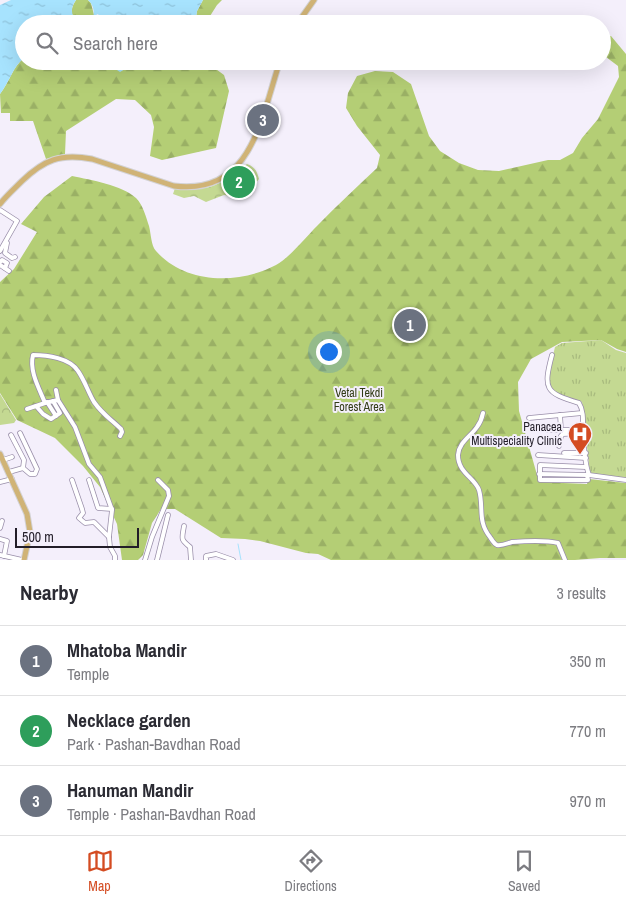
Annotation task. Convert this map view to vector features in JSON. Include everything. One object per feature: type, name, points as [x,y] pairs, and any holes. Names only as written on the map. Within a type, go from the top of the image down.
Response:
[{"type":"main road","points":[[304,15],[314,0]]},
{"type":"main road","points":[[0,202],[37,168],[48,161],[62,157],[78,156],[92,159],[160,182],[189,187],[206,185],[221,178],[235,169],[245,157],[253,142],[277,70]]},
{"type":"main road","points":[[0,454],[27,514],[30,532],[23,558]]},
{"type":"street","points":[[0,210],[17,222],[0,251]]},
{"type":"street","points":[[6,242],[4,252],[12,258],[15,257]]},
{"type":"street","points":[[0,264],[7,269]]},
{"type":"street","points":[[56,416],[46,403],[35,379],[32,363],[33,354],[63,360],[75,367],[86,390],[101,411],[121,429],[120,436]]},
{"type":"street","points":[[552,355],[547,380],[549,389],[559,397],[579,403],[582,413],[588,475]]},
{"type":"street","points":[[36,406],[50,419],[56,416],[60,412],[56,401],[56,390]]},
{"type":"street","points":[[27,409],[56,401]]},
{"type":"street","points":[[56,401],[75,427],[89,464],[100,477],[112,509],[108,537],[115,560]]},
{"type":"street","points":[[484,413],[476,430],[468,435],[458,456],[467,477],[476,483],[479,489],[482,522],[485,532],[499,546],[513,542],[551,541],[558,543],[565,560]]},
{"type":"street","points":[[529,418],[582,413]]},
{"type":"street","points":[[560,415],[560,430]]},
{"type":"street","points":[[547,430],[577,430],[583,433]]},
{"type":"street","points":[[11,435],[24,460],[23,468],[27,473],[32,474],[36,472],[37,468],[20,433]]},
{"type":"street","points":[[559,446],[563,434],[583,433]]},
{"type":"street","points":[[564,453],[586,456]]},
{"type":"street","points":[[538,455],[586,456]]},
{"type":"street","points":[[3,460],[12,457]]},
{"type":"street","points":[[586,467],[540,465],[539,474],[588,475],[626,480]]},
{"type":"street","points":[[1,481],[23,468]]},
{"type":"street","points":[[72,480],[83,513],[79,518],[83,523],[94,522],[108,537]]},
{"type":"street","points":[[89,480],[98,508],[112,509]]},
{"type":"street","points":[[145,560],[152,537],[169,496],[168,490],[158,480]]},
{"type":"street","points":[[157,560],[168,515]]},
{"type":"street","points":[[0,528],[2,520]]},
{"type":"street","points":[[184,526],[182,539],[190,547],[191,560]]},
{"type":"street","points":[[0,539],[7,541],[2,557],[23,558]]},
{"type":"street","points":[[206,560],[206,556],[209,554],[216,554],[234,560]]},
{"type":"green space","points":[[76,0],[88,0],[91,3],[94,15],[72,15]]},
{"type":"green space","points":[[203,0],[222,0],[211,15],[196,15]]},
{"type":"green space","name":"Vetal Tekdi Forest Area","points":[[611,36],[626,54],[626,352],[601,340],[562,342],[531,359],[518,382],[519,411],[539,482],[587,484],[589,479],[626,483],[626,558],[575,560],[331,560],[318,554],[306,553],[260,541],[221,538],[175,509],[161,509],[152,523],[143,555],[138,560],[122,560],[117,524],[100,487],[83,466],[55,438],[17,420],[0,393],[0,282],[14,269],[37,232],[21,224],[44,197],[72,176],[115,186],[136,198],[147,219],[154,249],[168,262],[182,270],[213,278],[245,276],[276,265],[286,258],[377,168],[380,155],[357,126],[346,108],[348,93],[357,76],[375,71],[393,72],[411,84],[429,136],[440,151],[459,163],[478,170],[499,171],[548,160],[560,160],[573,153],[582,138],[598,119],[619,77],[618,66],[611,61]]},
{"type":"green space","points":[[15,69],[121,71],[217,70],[224,75],[229,91],[216,148],[162,160],[150,156],[154,127],[151,115],[135,100],[116,99],[66,131],[65,154],[46,159],[33,121],[10,121],[10,113],[1,113],[0,94]]},
{"type":"green space","points":[[247,164],[252,166],[259,179],[251,188],[237,197],[224,195],[206,202],[194,196],[184,198],[173,194],[175,188],[207,188],[221,182]]},
{"type":"green space","points":[[601,340],[616,350],[626,353],[626,478],[590,474],[582,402],[559,395],[554,391],[549,380],[550,366],[555,347],[562,343]]},
{"type":"green space","points":[[0,394],[16,420],[14,423],[0,425]]},
{"type":"water","points":[[11,0],[76,0],[72,7],[72,15],[15,15],[15,69],[0,94],[0,5]]},
{"type":"water","points":[[88,0],[203,0],[196,15],[93,15],[92,5]]},
{"type":"waterway","points":[[238,544],[241,560]]},
{"type":"place","name":"Hanuman Mandir","points":[[263,120]]},
{"type":"place","name":"Necklace garden","points":[[239,182]]},
{"type":"place","name":"Mhatoba Mandir","points":[[410,325]]},
{"type":"place","name":"Panacea Multispeciality Clinic","points":[[580,455]]}]
